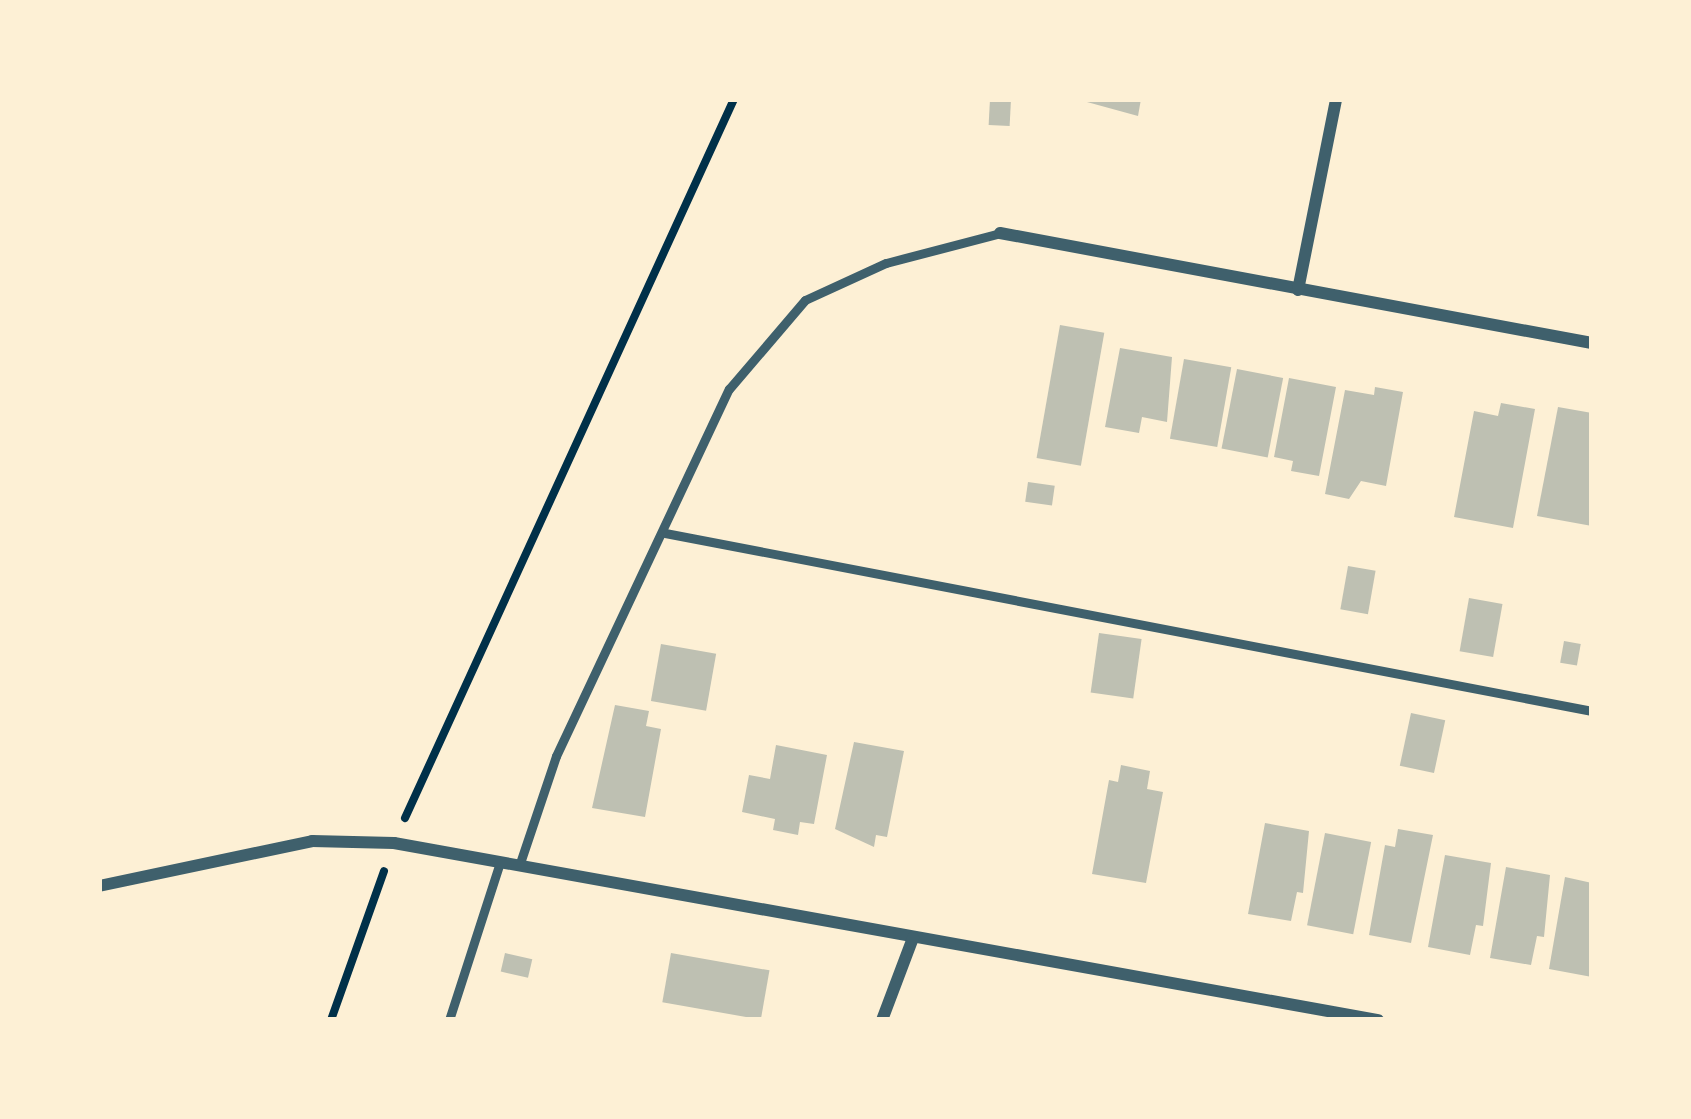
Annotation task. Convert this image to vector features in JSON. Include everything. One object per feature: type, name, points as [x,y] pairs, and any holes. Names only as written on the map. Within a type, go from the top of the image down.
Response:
[{"type":"street","points":[[1298,290],[1336,99]]},
{"type":"street","points":[[1000,233],[1592,343]]},
{"type":"street","points":[[99,886],[312,841],[394,843],[1378,1020]]},
{"type":"street","points":[[882,1020],[913,938]]},
{"type":"lane","points":[[519,866],[556,756],[729,389],[805,300],[886,263],[1000,233]]},
{"type":"lane","points":[[665,533],[1592,711]]},
{"type":"lane","points":[[449,1020],[500,862]]},
{"type":"path","points":[[406,813],[734,99]]},
{"type":"path","points":[[331,1020],[383,872]]},
{"type":"building","points":[[990,99],[1011,100],[1010,126],[989,125]]},
{"type":"building","points":[[1076,99],[1141,99],[1138,116]]},
{"type":"building","points":[[1060,325],[1104,333],[1081,466],[1037,458]]},
{"type":"building","points":[[1120,348],[1172,357],[1167,422],[1142,417],[1139,433],[1105,427]]},
{"type":"building","points":[[1184,359],[1231,367],[1217,447],[1170,439]]},
{"type":"building","points":[[1237,369],[1283,378],[1268,457],[1222,449]]},
{"type":"building","points":[[1289,378],[1336,387],[1319,476],[1291,471],[1293,461],[1274,457]]},
{"type":"building","points":[[1375,387],[1403,392],[1386,486],[1361,481],[1349,499],[1325,494],[1345,390],[1374,395]]},
{"type":"building","points":[[1501,403],[1535,409],[1513,528],[1454,517],[1474,411],[1498,416]]},
{"type":"building","points":[[1558,407],[1592,413],[1592,526],[1537,516]]},
{"type":"building","points":[[1028,482],[1055,486],[1052,506],[1025,502]]},
{"type":"building","points":[[1348,566],[1376,571],[1368,614],[1340,609]]},
{"type":"building","points":[[1469,598],[1502,604],[1493,657],[1460,651]]},
{"type":"building","points":[[1099,633],[1142,639],[1133,698],[1091,692]]},
{"type":"building","points":[[1564,641],[1581,644],[1577,666],[1560,663]]},
{"type":"building","points":[[661,644],[716,654],[706,711],[651,701]]},
{"type":"building","points":[[615,705],[649,711],[646,726],[661,729],[645,817],[592,808]]},
{"type":"building","points":[[1411,713],[1445,720],[1434,773],[1400,766]]},
{"type":"building","points":[[854,742],[904,751],[887,837],[876,835],[874,847],[835,829]]},
{"type":"building","points":[[776,745],[827,755],[814,824],[800,822],[798,835],[773,830],[775,819],[742,812],[749,775],[770,779]]},
{"type":"building","points":[[1121,765],[1150,771],[1147,789],[1163,792],[1146,883],[1092,874],[1109,780],[1118,782]]},
{"type":"building","points":[[1265,823],[1309,831],[1303,893],[1297,892],[1291,921],[1248,914]]},
{"type":"building","points":[[1398,829],[1433,835],[1411,943],[1369,935],[1385,845],[1395,847]]},
{"type":"building","points":[[1325,833],[1371,842],[1353,934],[1307,925]]},
{"type":"building","points":[[1445,855],[1491,863],[1483,926],[1476,925],[1470,955],[1428,947]]},
{"type":"building","points":[[1506,867],[1550,875],[1544,937],[1537,936],[1531,965],[1490,958]]},
{"type":"building","points":[[1565,877],[1592,883],[1592,977],[1549,969]]},
{"type":"building","points":[[505,953],[532,959],[528,978],[501,972]]},
{"type":"building","points":[[671,953],[769,970],[761,1020],[662,1002]]}]
